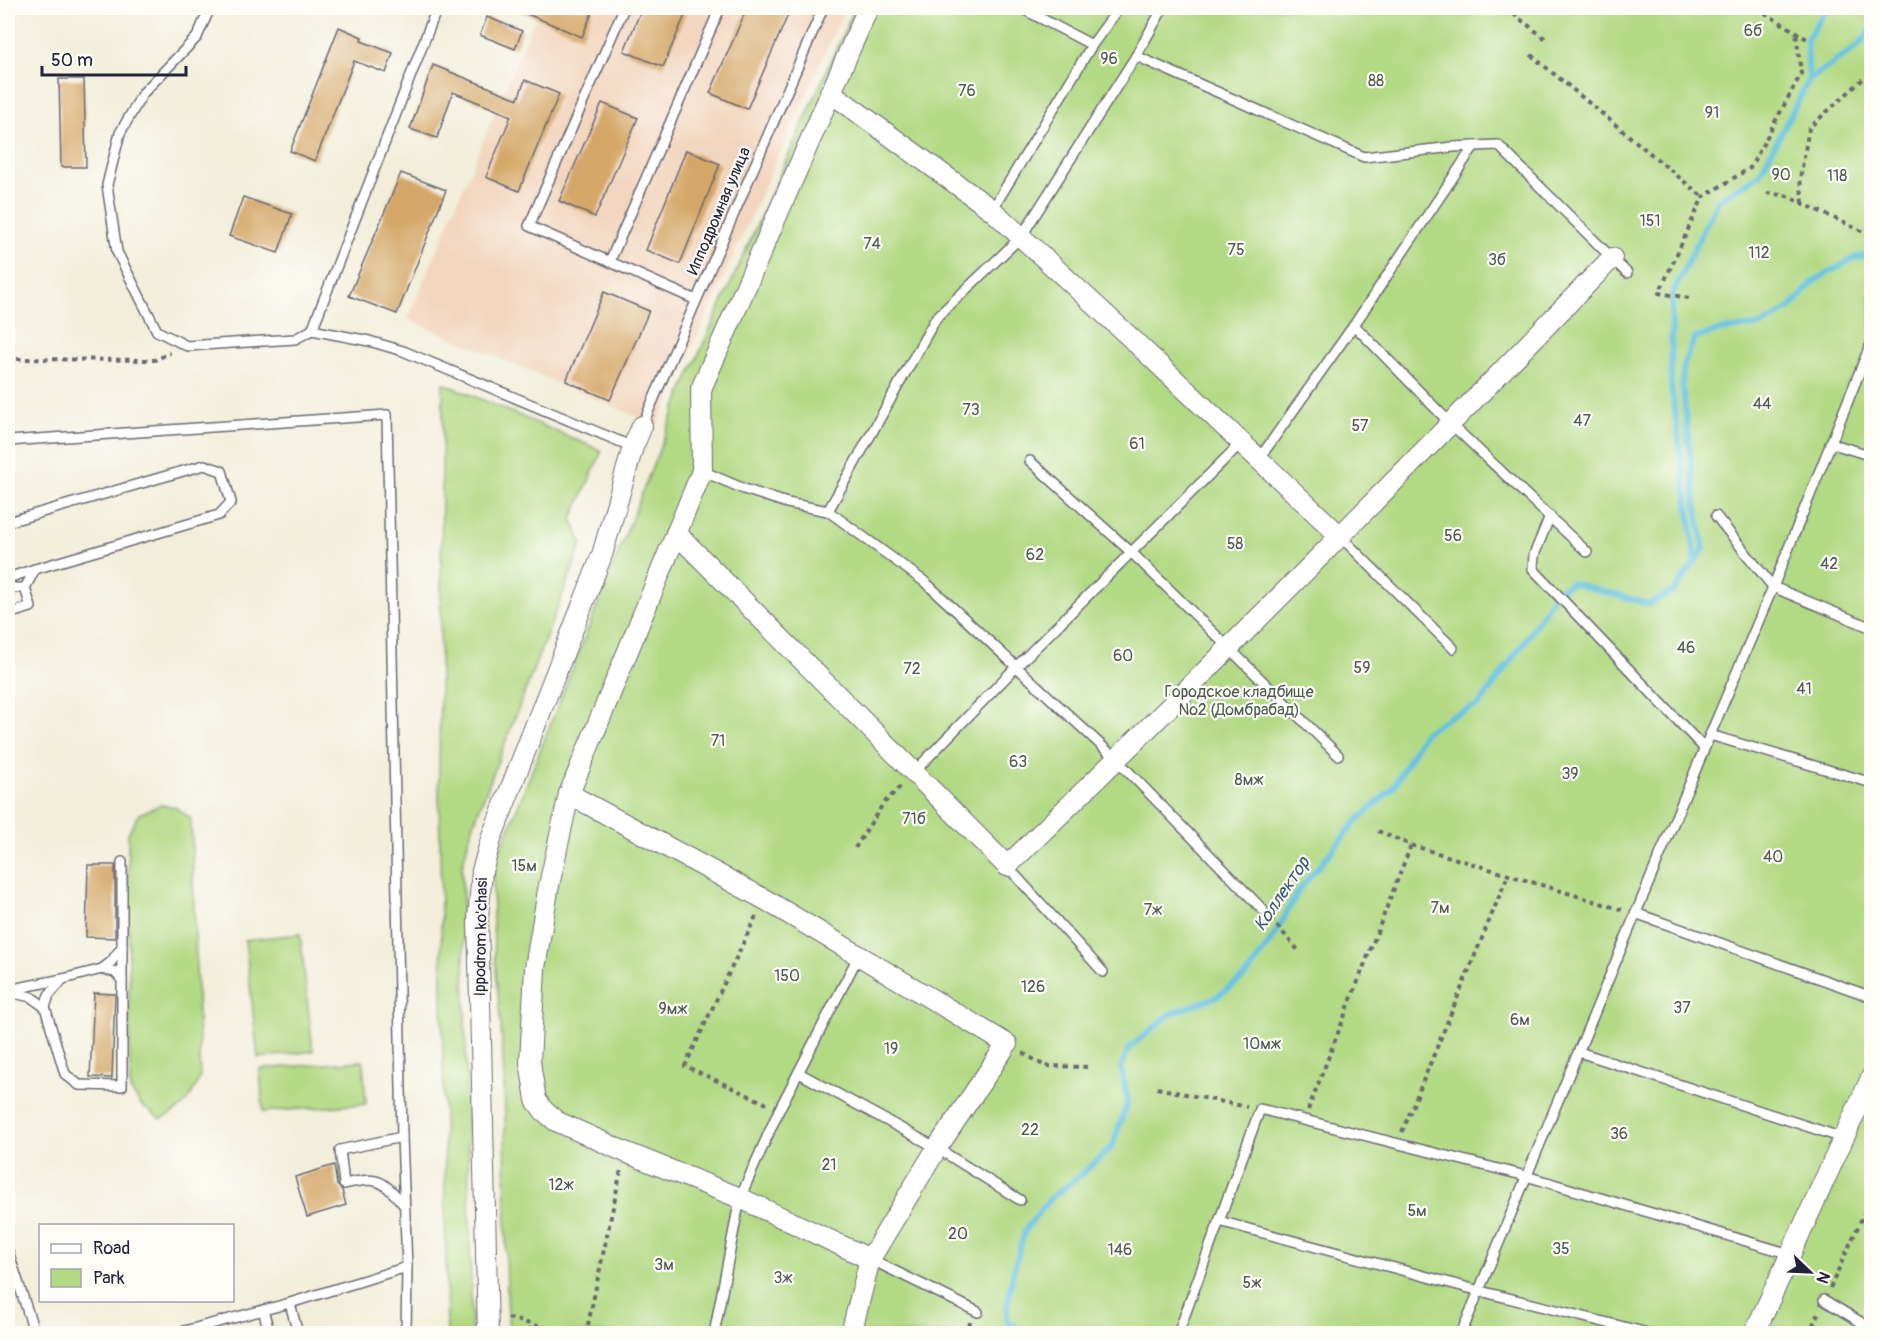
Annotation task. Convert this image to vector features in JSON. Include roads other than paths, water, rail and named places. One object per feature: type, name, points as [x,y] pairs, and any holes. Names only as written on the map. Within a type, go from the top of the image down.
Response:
[{"type":"street","points":[[868,8],[701,389],[702,471],[569,794],[548,890],[535,968],[530,1062],[536,1100],[556,1121],[625,1152],[740,1198],[870,1259]]},
{"type":"street","points":[[830,92],[992,210],[1340,536]]},
{"type":"street","points":[[676,533],[1007,866],[1117,760],[1340,536],[1612,258]]},
{"type":"street","name":"Ippodrom ko'chasi","points":[[488,1334],[478,918],[482,870],[495,824],[602,555],[633,447],[642,426]]},
{"type":"street","points":[[569,794],[764,899],[1007,1044],[937,1148],[870,1259],[851,1334]]},
{"type":"street","points":[[1754,1334],[1872,1076]]},
{"type":"lane","points":[[210,8],[197,37],[143,93],[120,133],[107,185],[117,252],[157,331],[187,346],[295,339],[312,330],[369,341],[403,351],[633,447]]},
{"type":"lane","points":[[312,330],[437,8]]},
{"type":"lane","points":[[624,8],[529,226],[696,300]]},
{"type":"lane","points":[[610,261],[720,8]]},
{"type":"lane","name":"Ипподромная улица","points":[[642,426],[823,8]]},
{"type":"lane","points":[[1021,8],[1092,45]]},
{"type":"lane","points":[[992,210],[1092,45],[1119,8]]},
{"type":"lane","points":[[828,511],[936,318],[1021,237],[1136,56],[1163,8]]},
{"type":"lane","points":[[1136,56],[1364,157],[1498,145],[1627,273]]},
{"type":"lane","points":[[1259,459],[1354,325],[1474,146]]},
{"type":"lane","points":[[1354,325],[1451,424],[1587,552]]},
{"type":"lane","points":[[1461,1334],[1773,587],[1872,341]]},
{"type":"lane","points":[[8,441],[387,415],[402,1137],[407,1267],[406,1334]]},
{"type":"lane","points":[[914,772],[1241,443]]},
{"type":"lane","points":[[1830,443],[1872,456]]},
{"type":"lane","points":[[1030,461],[1131,552],[1338,755]]},
{"type":"lane","points":[[8,522],[204,465],[222,471],[231,502],[219,514],[8,578],[10,588],[25,588]]},
{"type":"lane","points":[[702,471],[744,489],[787,503],[828,511],[925,582],[1117,760],[1263,910]]},
{"type":"lane","points":[[1550,516],[1534,555],[1533,569],[1704,748]]},
{"type":"lane","points":[[1716,516],[1773,587],[1872,628]]},
{"type":"lane","points":[[1340,536],[1453,648]]},
{"type":"lane","points":[[8,614],[31,607],[25,588],[34,569]]},
{"type":"lane","points":[[1710,735],[1872,783]]},
{"type":"lane","points":[[63,980],[49,995],[45,1007],[65,1074],[79,1085],[122,1086],[122,862]]},
{"type":"lane","points":[[1007,866],[1103,972]]},
{"type":"lane","points":[[1635,913],[1872,997]]},
{"type":"lane","points":[[8,991],[63,980],[102,969],[111,962],[122,947]]},
{"type":"lane","points":[[714,1334],[740,1198],[779,1110],[859,954]]},
{"type":"lane","points":[[102,969],[115,972],[122,980]]},
{"type":"lane","points":[[8,991],[31,997],[45,1007]]},
{"type":"lane","points":[[1579,1052],[1844,1138]]},
{"type":"lane","points":[[799,1072],[937,1148],[1020,1200]]},
{"type":"lane","points":[[1178,1334],[1260,1109],[1526,1176],[1790,1254]]},
{"type":"lane","points":[[402,1137],[340,1150],[344,1185],[370,1179],[388,1187],[404,1205]]},
{"type":"lane","points":[[1220,1221],[1480,1291],[1652,1334]]},
{"type":"lane","points":[[8,1251],[35,1334]]},
{"type":"lane","points":[[870,1259],[978,1312]]},
{"type":"lane","points":[[173,1334],[290,1303],[407,1267]]},
{"type":"lane","points":[[1824,1300],[1872,1329]]},
{"type":"lane","points":[[290,1303],[298,1334]]},
{"type":"lane","points":[[263,1310],[270,1334]]},
{"type":"waterway","points":[[1809,80],[1807,39],[1827,8]]},
{"type":"waterway","points":[[1696,562],[1671,386],[1672,295],[1718,200],[1759,175],[1809,80],[1858,46],[1872,29]]},
{"type":"waterway","name":"Коллектор","points":[[1036,1334],[1022,1330],[1007,1321],[1013,1273],[1025,1230],[1051,1198],[1112,1147],[1128,1101],[1121,1068],[1129,1048],[1172,1013],[1216,997],[1247,975],[1274,936],[1299,890],[1355,823],[1392,789],[1424,733],[1449,717],[1479,705],[1524,643],[1557,591],[1572,583],[1649,604],[1674,591],[1704,549],[1695,497],[1682,383],[1684,363],[1695,338],[1721,330],[1763,325],[1790,308],[1814,281],[1854,258],[1872,254]]},
{"type":"park label","name":"6б","points":[[1753,31]]},
{"type":"park label","name":"96","points":[[1109,59]]},
{"type":"park label","name":"88","points":[[1376,81]]},
{"type":"park label","name":"76","points":[[967,91]]},
{"type":"park label","name":"91","points":[[1712,113]]},
{"type":"park label","name":"90","points":[[1781,175]]},
{"type":"park label","name":"118","points":[[1837,176]]},
{"type":"park label","name":"151","points":[[1650,221]]},
{"type":"park label","name":"74","points":[[872,244]]},
{"type":"park label","name":"75","points":[[1236,250]]},
{"type":"park label","name":"112","points":[[1759,253]]},
{"type":"park label","name":"3б","points":[[1497,260]]},
{"type":"park label","name":"44","points":[[1762,404]]},
{"type":"park label","name":"73","points":[[971,410]]},
{"type":"park label","name":"47","points":[[1582,421]]},
{"type":"park label","name":"57","points":[[1360,426]]},
{"type":"park label","name":"61","points":[[1137,444]]},
{"type":"park label","name":"56","points":[[1453,536]]},
{"type":"park label","name":"58","points":[[1235,544]]},
{"type":"park label","name":"62","points":[[1035,555]]},
{"type":"park label","name":"42","points":[[1829,564]]},
{"type":"park label","name":"46","points":[[1686,648]]},
{"type":"park label","name":"60","points":[[1123,656]]},
{"type":"park label","name":"59","points":[[1362,668]]},
{"type":"park label","name":"72","points":[[912,669]]},
{"type":"park label","name":"41","points":[[1804,689]]},
{"type":"park label","name":"Городское кладбище №2 (Домбрабад)","points":[[1239,701]]},
{"type":"park label","name":"71","points":[[718,741]]},
{"type":"park label","name":"63","points":[[1018,762]]},
{"type":"park label","name":"39","points":[[1570,774]]},
{"type":"park label","name":"8мж","points":[[1249,780]]},
{"type":"park label","name":"71б","points":[[914,819]]},
{"type":"park label","name":"40","points":[[1773,857]]},
{"type":"park label","name":"15м","points":[[524,866]]},
{"type":"park label","name":"7м","points":[[1440,908]]},
{"type":"park label","name":"7ж","points":[[1153,910]]},
{"type":"park label","name":"150","points":[[787,976]]},
{"type":"park label","name":"126","points":[[1033,987]]},
{"type":"park label","name":"37","points":[[1682,1008]]},
{"type":"park label","name":"9мж","points":[[673,1009]]},
{"type":"park label","name":"6м","points":[[1520,1020]]},
{"type":"park label","name":"10мж","points":[[1262,1044]]},
{"type":"park label","name":"19","points":[[891,1049]]},
{"type":"park label","name":"22","points":[[1030,1130]]},
{"type":"park label","name":"36","points":[[1619,1134]]},
{"type":"park label","name":"21","points":[[829,1165]]},
{"type":"park label","name":"12ж","points":[[561,1185]]},
{"type":"park label","name":"5м","points":[[1417,1211]]},
{"type":"park label","name":"20","points":[[958,1234]]},
{"type":"park label","name":"35","points":[[1561,1249]]},
{"type":"park label","name":"146","points":[[1120,1250]]},
{"type":"park label","name":"3м","points":[[664,1265]]},
{"type":"park label","name":"3ж","points":[[783,1278]]},
{"type":"park label","name":"5ж","points":[[1252,1283]]}]
